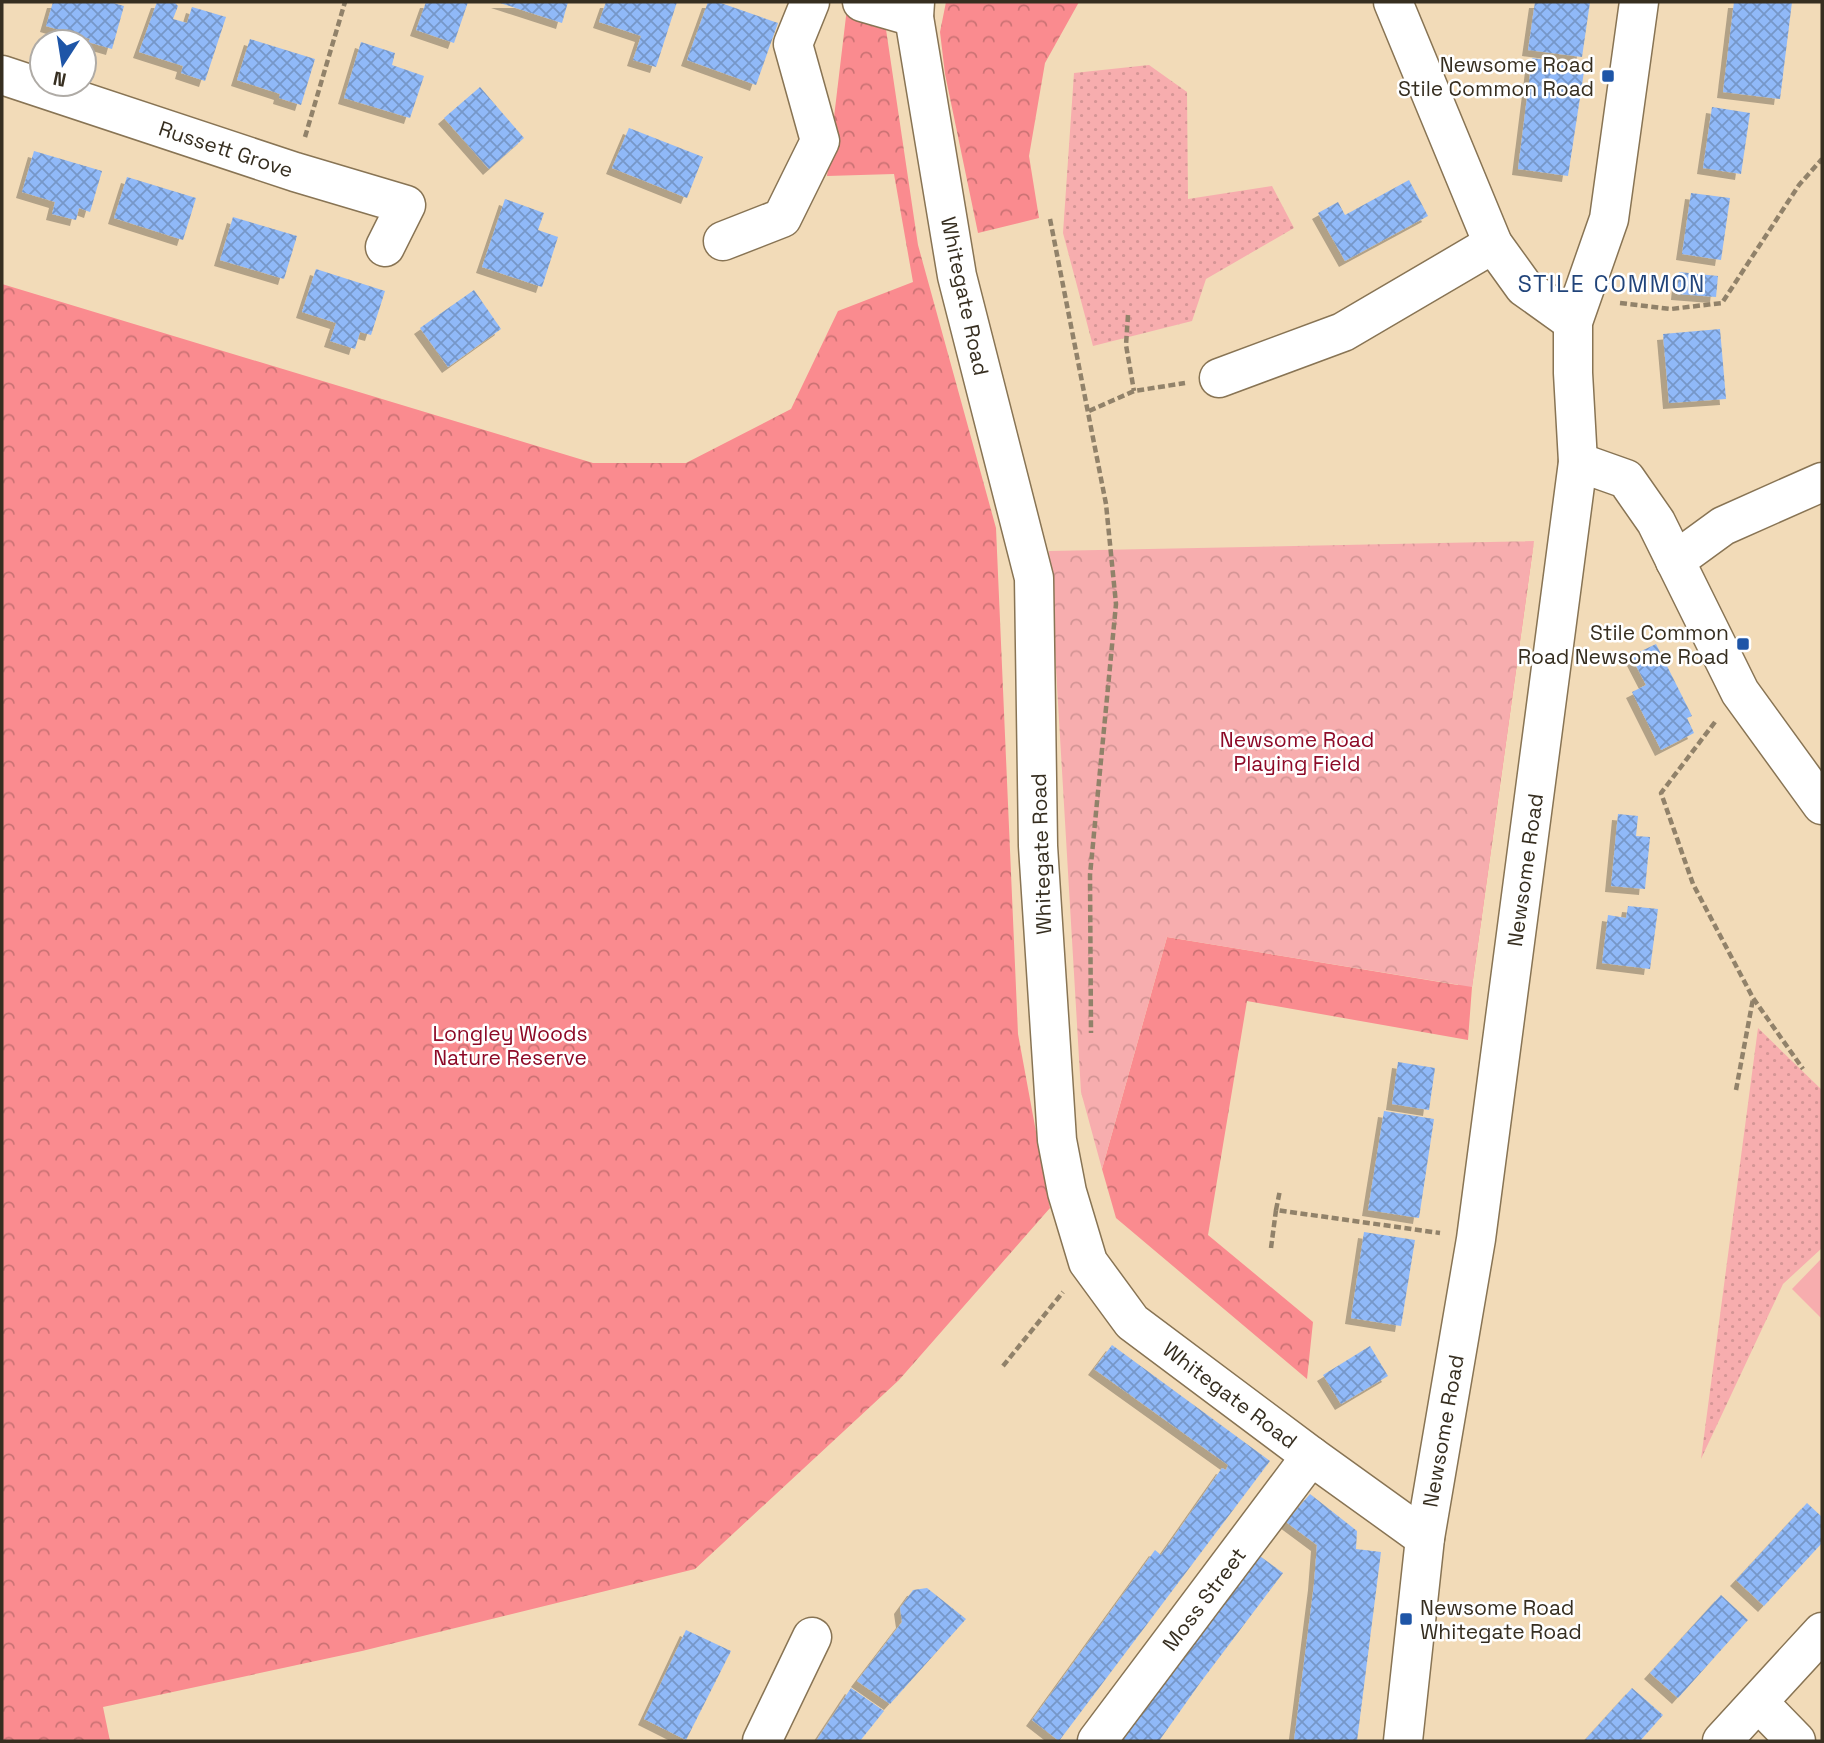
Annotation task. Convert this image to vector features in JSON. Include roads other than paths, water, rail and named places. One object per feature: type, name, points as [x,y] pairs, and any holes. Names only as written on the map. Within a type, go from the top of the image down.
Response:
[{"type":"street","points":[[723,241],[782,218],[820,141],[793,44],[810,2]]},
{"type":"street","points":[[862,2],[919,7]]},
{"type":"street","points":[[1393,2],[1493,244],[1524,287],[1578,310]]},
{"type":"street","name":"Newsome Road","points":[[1403,1741],[1425,1538],[1476,1239],[1578,462],[1573,373],[1578,310],[1609,219],[1639,2]]},
{"type":"street","name":"Whitegate Road","points":[[919,7],[957,276],[1034,578],[1038,846],[1057,1140],[1067,1192],[1088,1262],[1132,1322],[1425,1538]]},
{"type":"street","name":"Russett Grove","points":[[2,75],[295,172],[406,205],[385,247]]},
{"type":"street","points":[[1219,378],[1343,332],[1493,244]]},
{"type":"street","points":[[1578,462],[1626,479],[1656,522],[1740,692],[1822,805]]},
{"type":"street","points":[[1675,561],[1723,526],[1822,482]]},
{"type":"street","name":"Moss Street","points":[[1097,1741],[1311,1456]]},
{"type":"street","points":[[1722,1741],[1822,1632]]},
{"type":"street","points":[[762,1741],[812,1637]]},
{"type":"street","points":[[1759,1703],[1796,1741]]},
{"type":"place","name":"Newsome Road Stile Common Road","points":[[1608,76]]},
{"type":"place","name":"Stile Common Road Newsome Road","points":[[1743,644]]},
{"type":"place","name":"Newsome Road Whitegate Road","points":[[1406,1619]]},
{"type":"district","name":"STILE COMMON","points":[[1612,284]]},
{"type":"park label","name":"Newsome Road Playing Field","points":[[1297,751]]},
{"type":"park label","name":"Longley Woods Nature Reserve","points":[[510,1045]]}]
